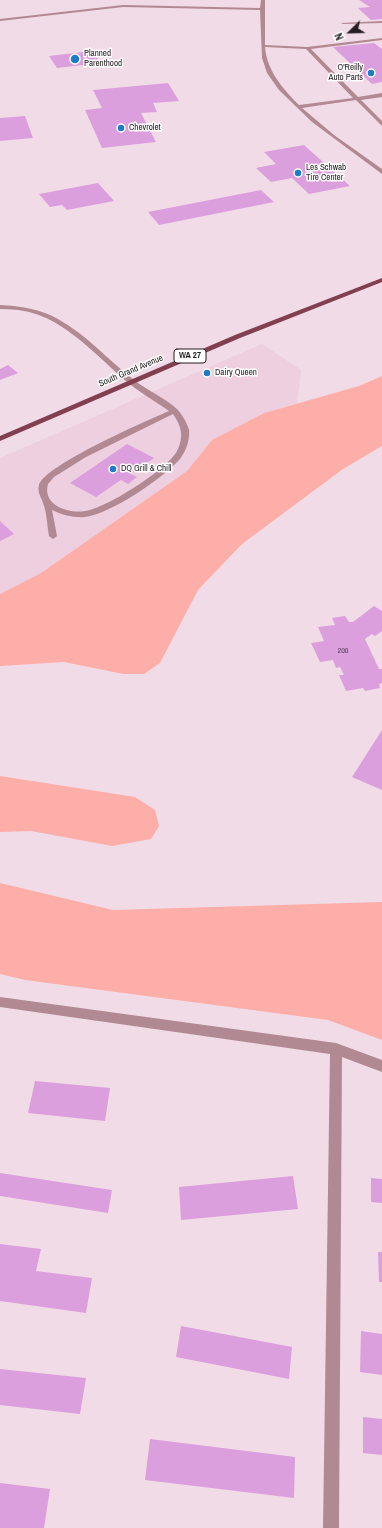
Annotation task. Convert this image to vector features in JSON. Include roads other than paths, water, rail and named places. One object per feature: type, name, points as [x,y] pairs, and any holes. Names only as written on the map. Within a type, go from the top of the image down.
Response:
[{"type":"main road","name":"South Grand Avenue","points":[[0,439],[131,380],[286,315],[382,280]]},
{"type":"street","points":[[263,0],[264,58],[272,77],[298,108],[382,172]]},
{"type":"street","points":[[0,20],[92,6],[263,9]]},
{"type":"street","points":[[343,23],[382,22]]},
{"type":"street","points":[[264,46],[307,48],[382,39]]},
{"type":"street","points":[[307,48],[382,124]]},
{"type":"street","points":[[298,108],[382,95]]},
{"type":"street","points":[[0,307],[8,306],[40,312],[59,322],[131,380],[174,411],[183,424],[186,433],[182,450],[177,457],[151,478],[107,508],[86,514],[69,513],[47,503]]},
{"type":"street","points":[[52,536],[47,503],[43,494],[44,483],[54,473],[114,439],[174,411]]},
{"type":"street","points":[[0,1003],[336,1049],[382,1066]]},
{"type":"street","points":[[331,1528],[336,1049]]},
{"type":"place","name":"Planned Parenthood","points":[[75,59]]},
{"type":"place","name":"O'Reilly Auto Parts","points":[[371,73]]},
{"type":"place","name":"Chevrolet","points":[[121,128]]},
{"type":"place","name":"Les Schwab Tire Center","points":[[298,173]]},
{"type":"place","name":"Dairy Queen","points":[[207,373]]},
{"type":"place","name":"DQ Grill & Chill","points":[[113,469]]}]
